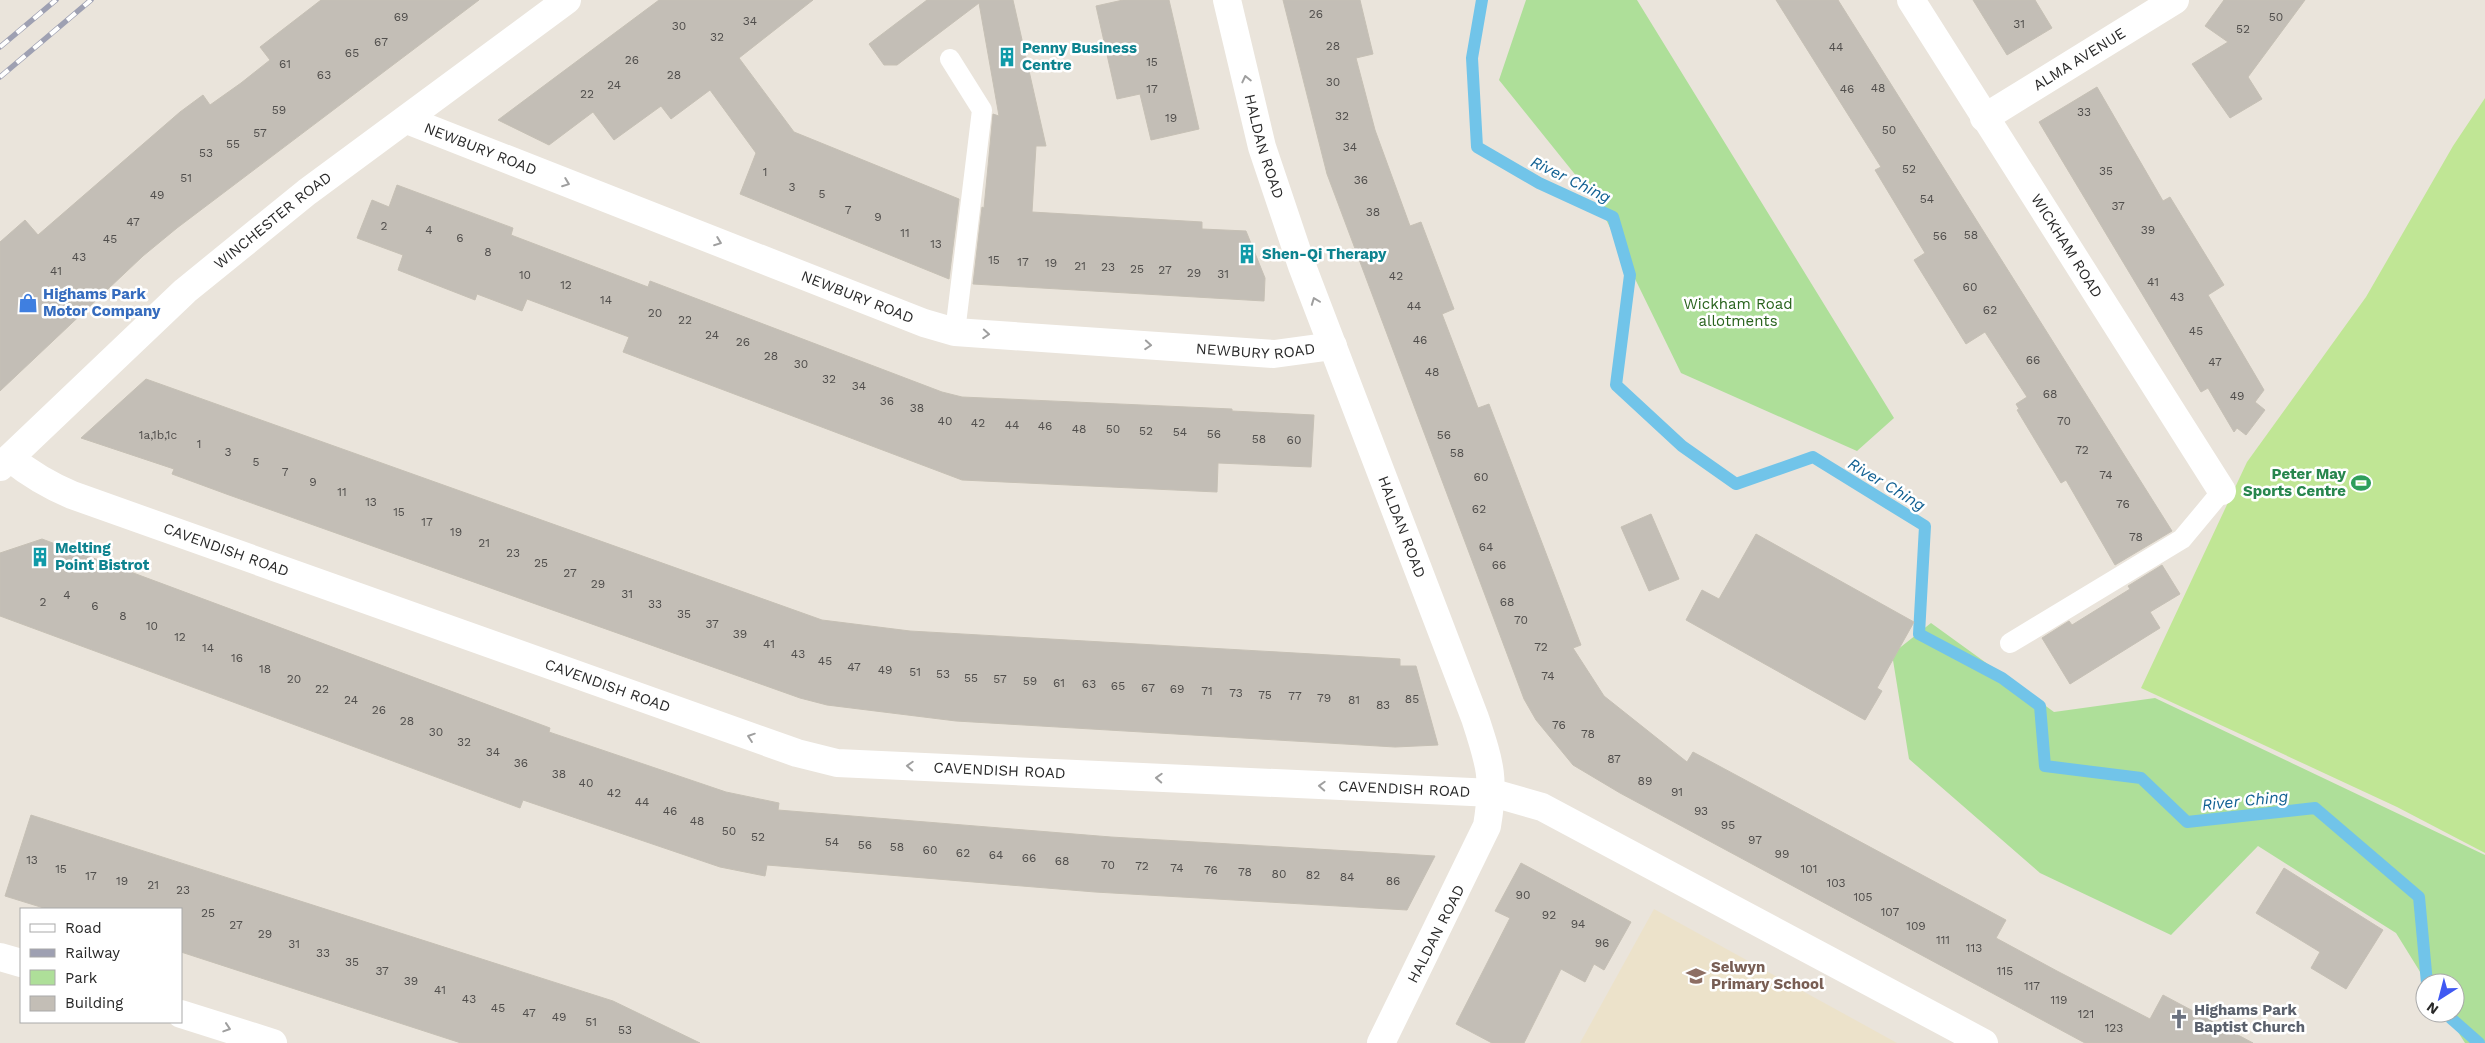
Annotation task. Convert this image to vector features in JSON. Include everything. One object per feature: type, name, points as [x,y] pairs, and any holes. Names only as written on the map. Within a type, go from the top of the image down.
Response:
[{"type":"street","name":"WINCHESTER ROAD","points":[[5,462],[185,290],[306,192],[407,120],[567,0]]},
{"type":"street","name":"HALDAN ROAD","points":[[1227,0],[1262,147],[1302,266],[1475,718],[1491,766],[1493,794],[1488,826],[1381,1043]]},
{"type":"street","name":"WICKHAM ROAD","points":[[1911,0],[2222,491]]},
{"type":"street","name":"ALMA AVENUE","points":[[1984,118],[2175,0]]},
{"type":"street","name":"NEWBURY ROAD","points":[[407,120],[924,322],[955,332],[1274,354],[1333,346]]},
{"type":"street","name":"CAVENDISH ROAD","points":[[5,462],[48,485],[72,495],[796,753],[837,763],[1493,794],[1542,807],[1984,1043]]},
{"type":"street","points":[[0,957],[20,963]]},
{"type":"street","points":[[182,1014],[274,1043]]},
{"type":"lane","points":[[950,59],[982,110],[955,332]]},
{"type":"lane","points":[[2010,643],[2182,539],[2222,491]]},
{"type":"shaded area","name":"Selwyn Primary School","points":[[1654,909],[1897,1043],[1580,1043]]},
{"type":"green space","name":"Wickham Road allotments","points":[[1526,0],[1637,0],[1894,418],[1857,451],[1681,373],[1598,203],[1499,80]]},
{"type":"green space","name":"Peter May Sports Centre","points":[[2485,98],[2485,853],[2397,807],[2141,688],[2247,462],[2366,297],[2453,146]]},
{"type":"green space","points":[[1931,623],[2054,712],[2155,698],[2485,855],[2485,1043],[2465,1043],[2452,1023],[2465,1023],[2465,973],[2421,973],[2396,933],[2258,846],[2171,935],[2040,873],[1909,759],[1892,654]]},
{"type":"building","points":[[321,0],[479,0],[177,228],[143,256],[0,391],[0,242],[25,220],[38,235],[180,112],[203,95],[210,105],[241,83],[270,60],[260,47]]},
{"type":"building","points":[[659,0],[813,0],[739,58],[794,132],[959,199],[949,279],[740,194],[756,153],[710,90],[671,119],[661,106],[614,140],[593,112],[549,145],[498,120]]},
{"type":"building","points":[[927,0],[1013,0],[1046,146],[1036,146],[1032,212],[1202,222],[1202,229],[1246,231],[1265,278],[1264,301],[973,284],[982,207],[984,208],[993,114],[999,116],[979,3],[897,65],[884,65],[869,44]]},
{"type":"building","points":[[1123,0],[1169,0],[1199,129],[1151,140],[1140,94],[1117,99],[1096,6]]},
{"type":"building","points":[[1283,0],[1360,0],[1373,54],[1356,58],[1375,130],[1410,226],[1421,222],[1454,309],[1442,314],[1478,408],[1489,404],[1581,645],[1573,648],[1604,696],[1687,762],[1693,752],[2006,920],[1996,938],[2057,971],[2150,1019],[2163,995],[2253,1043],[2085,1043],[1620,793],[1573,765],[1536,720],[1524,699],[1327,174]]},
{"type":"building","points":[[1776,0],[1838,0],[2172,531],[2115,565],[2066,480],[2061,483],[2017,410],[2019,409],[2016,404],[2027,397],[1985,332],[1966,344],[1914,260],[1925,253],[1875,170],[1881,167]]},
{"type":"building","points":[[1973,0],[2035,0],[2052,28],[2007,55]]},
{"type":"building","points":[[2224,0],[2305,0],[2248,77],[2262,99],[2230,118],[2192,64],[2228,42],[2205,26]]},
{"type":"building","points":[[2097,87],[2163,201],[2170,197],[2224,285],[2208,295],[2264,390],[2255,402],[2265,410],[2246,435],[2237,428],[2234,432],[2208,388],[2201,392],[2039,122]]},
{"type":"building","points":[[397,185],[513,228],[511,235],[648,287],[650,281],[942,392],[962,397],[1232,409],[1232,411],[1314,415],[1311,467],[1218,463],[1217,492],[962,480],[623,352],[629,337],[527,299],[522,311],[477,294],[475,300],[398,270],[403,255],[357,238],[372,200],[389,207]]},
{"type":"building","points":[[146,379],[822,620],[910,631],[1400,659],[1400,666],[1416,666],[1438,745],[1395,747],[956,721],[827,705],[800,698],[229,495],[172,474],[174,469],[81,438]]},
{"type":"building","points":[[1651,514],[1679,579],[1649,591],[1621,527]]},
{"type":"building","points":[[1756,534],[1914,622],[1877,688],[1882,691],[1865,720],[1686,620],[1702,590],[1719,599]]},
{"type":"building","points":[[42,539],[550,728],[549,732],[726,792],[779,803],[778,810],[1111,837],[1435,856],[1407,910],[1095,892],[767,865],[765,876],[720,867],[523,800],[520,808],[0,616],[0,553]]},
{"type":"building","points":[[2162,565],[2180,594],[2150,612],[2160,628],[2070,684],[2042,638],[2069,621],[2072,625],[2130,589],[2128,586]]},
{"type":"building","points":[[31,815],[613,1001],[700,1043],[461,1043],[182,952],[182,908],[44,908],[5,896]]},
{"type":"building","points":[[1521,863],[1631,922],[1604,970],[1594,964],[1585,982],[1561,969],[1524,1043],[1492,1043],[1456,1024],[1510,918],[1495,911]]},
{"type":"building","points":[[2284,868],[2383,930],[2346,989],[2311,968],[2320,952],[2256,913]]},
{"type":"waterway","name":"River Ching","points":[[1482,0],[1472,58],[1477,147],[1539,183],[1613,217],[1630,275],[1616,385],[1682,446],[1736,484],[1813,457],[1925,526],[1919,634],[2002,678],[2040,706],[2045,766],[2141,778],[2187,822],[2315,808],[2419,897],[2426,973]]},
{"type":"waterway","name":"River Ching","points":[[2456,1023],[2479,1043]]},
{"type":"railway","points":[[0,47],[56,0]]},
{"type":"railway","points":[[0,77],[91,0]]},
{"type":"place","name":"Penny Business Centre","points":[[1007,57]]},
{"type":"place","name":"Shen-Qi Therapy","points":[[1247,254]]},
{"type":"place","name":"Highams Park Motor Company","points":[[28,303]]},
{"type":"place","name":"Peter May Sports Centre","points":[[2361,483]]},
{"type":"place","name":"Melting Point Bistrot","points":[[40,557]]},
{"type":"place","name":"Selwyn Primary School","points":[[1696,976]]},
{"type":"place","name":"Highams Park Baptist Church","points":[[2179,1019]]}]
